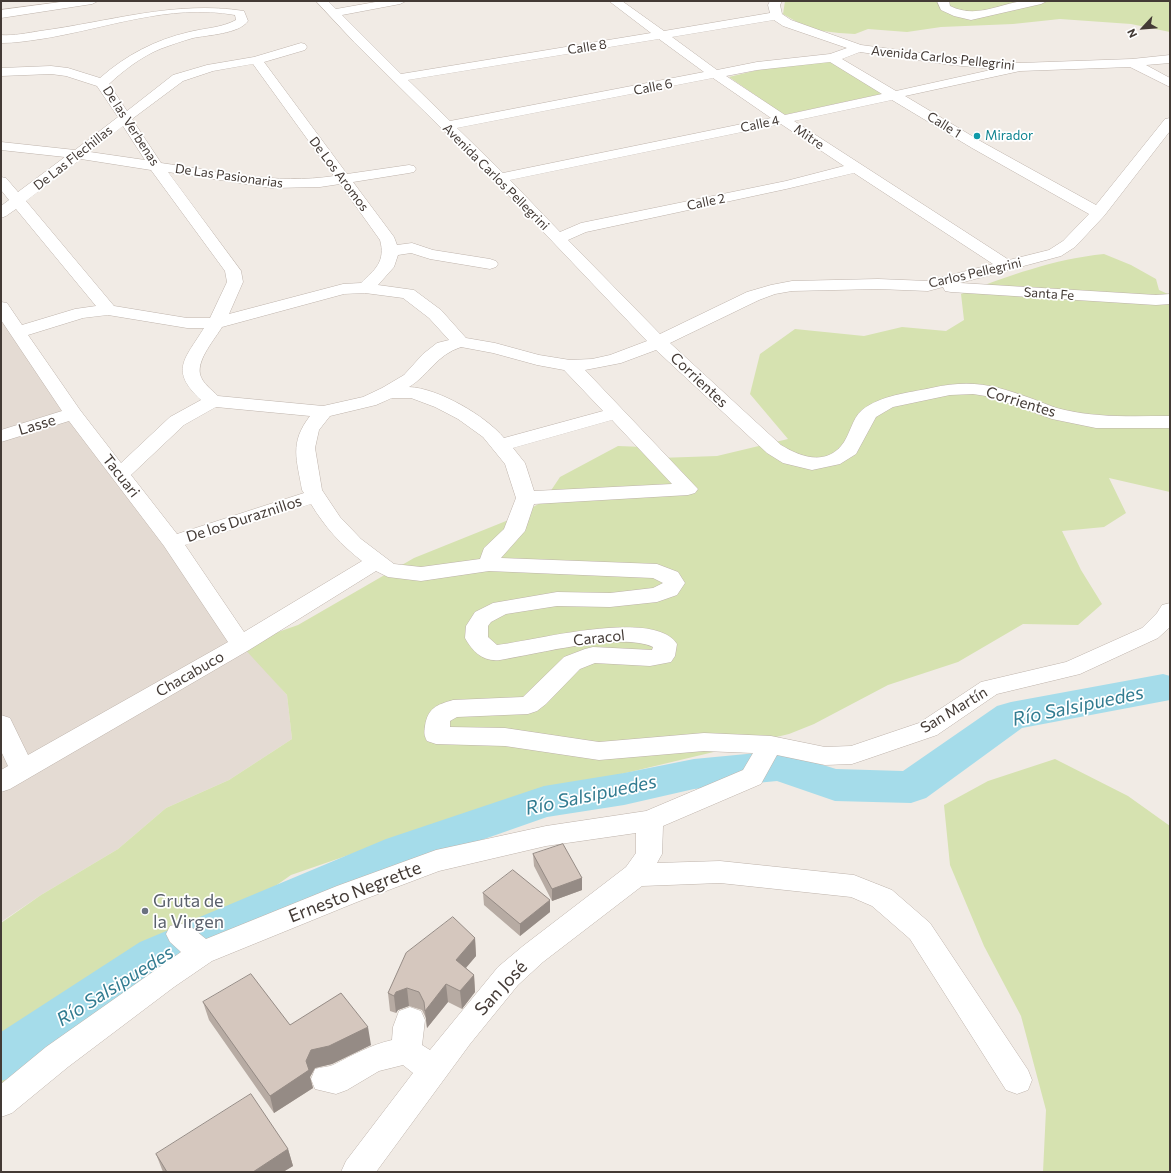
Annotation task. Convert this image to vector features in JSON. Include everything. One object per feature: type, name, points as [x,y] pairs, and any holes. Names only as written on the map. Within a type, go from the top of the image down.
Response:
[{"type":"street","points":[[1,14],[92,1]]},
{"type":"street","name":"Avenida Carlos Pellegrini","points":[[322,1],[356,37],[500,178],[658,342]]},
{"type":"street","points":[[334,13],[400,1]]},
{"type":"street","name":"Mitre","points":[[615,1],[782,120],[1007,266]]},
{"type":"street","points":[[776,1],[774,5],[776,16]]},
{"type":"street","points":[[943,1],[945,8],[958,14],[971,16],[1041,1]]},
{"type":"street","name":"De las Verbenas","points":[[1,39],[21,38],[69,31],[136,12],[177,4],[209,3],[228,7],[240,13],[242,21],[231,27],[174,40],[138,54],[121,65],[102,83],[156,166],[233,270],[235,282],[216,323],[192,362],[191,376],[200,389],[213,401]]},
{"type":"street","name":"Avenida Carlos Pellegrini","points":[[776,16],[787,23],[859,48],[952,61],[1020,67],[1132,63],[1170,59]]},
{"type":"street","name":"Calle 8","points":[[398,78],[776,16]]},
{"type":"street","name":"De Las Flechillas","points":[[1,213],[178,78],[211,68],[256,60],[301,47]]},
{"type":"street","name":"Calle 6","points":[[447,126],[717,75],[757,66],[832,58],[859,48]]},
{"type":"street","name":"Calle 1","points":[[832,58],[977,144],[1099,213]]},
{"type":"street","name":"De Los Aromos","points":[[256,60],[342,180],[388,240],[392,251]]},
{"type":"street","points":[[1132,63],[1170,83]]},
{"type":"street","name":"Calle 4","points":[[500,178],[782,120],[1020,67]]},
{"type":"street","points":[[1,72],[51,70],[68,72],[102,83]]},
{"type":"street","name":"Carlos Pellegrini","points":[[460,342],[495,348],[537,360],[570,365],[592,364],[615,359],[658,342],[753,296],[771,290],[792,286],[878,284],[928,286],[1055,253],[1069,244],[1099,213],[1170,122]]},
{"type":"street","name":"De Las Pasionarias","points":[[1,146],[77,154],[272,184],[297,185],[342,180],[409,169]]},
{"type":"street","name":"Calle 2","points":[[558,239],[582,228],[786,185],[855,168]]},
{"type":"street","points":[[1,181],[19,200],[108,310]]},
{"type":"street","points":[[366,288],[388,266],[392,251],[412,248],[430,254],[490,264]]},
{"type":"street","name":"Santa Fe","points":[[928,286],[1156,300],[1170,299]]},
{"type":"street","points":[[19,332],[81,313],[108,310],[188,323],[216,323],[343,289],[366,288],[408,294],[435,314],[460,342],[443,346],[429,358],[410,379],[389,392],[369,401],[323,412],[213,401],[177,421],[120,475]]},
{"type":"street","name":"Tacuari","points":[[1,308],[19,332],[73,414],[172,542],[241,645]]},
{"type":"street","name":"Corrientes","points":[[658,342],[774,450],[790,459],[812,464],[833,460],[849,450],[868,414],[887,403],[950,389],[973,388],[996,392],[1059,415],[1096,422],[1170,422]]},
{"type":"street","points":[[526,498],[688,489],[570,365]]},
{"type":"street","points":[[389,392],[413,393],[442,403],[465,415],[490,433],[515,463],[526,498],[514,531],[492,553],[489,564]]},
{"type":"street","name":"Caracol","points":[[323,412],[310,429],[305,448],[312,490],[332,521],[353,544],[388,570],[421,574],[489,564],[657,571],[670,577],[674,583],[669,590],[657,594],[610,600],[557,599],[502,608],[483,617],[477,626],[476,638],[482,646],[492,652],[536,648],[589,637],[622,634],[658,638],[665,644],[663,656],[650,658],[593,655],[572,663],[538,698],[528,705],[453,708],[439,716],[436,735],[505,737],[599,751],[704,742],[770,745]]},
{"type":"street","points":[[500,445],[616,413]]},
{"type":"street","name":"Lasse","points":[[1,436],[73,414]]},
{"type":"street","name":"De los Duraznillos","points":[[172,542],[316,496]]},
{"type":"street","name":"Chacabuco","points":[[1,782],[241,645],[377,561]]},
{"type":"street","name":"San Martín","points":[[770,745],[825,756],[852,754],[928,729],[989,688],[1072,668],[1150,633],[1167,618],[1170,610]]},
{"type":"street","points":[[1,724],[22,770]]},
{"type":"street","name":"Ernesto Negrette","points":[[1,1104],[57,1056],[164,978],[202,953],[347,894],[436,861],[546,836],[650,821],[752,777],[770,745]]},
{"type":"street","name":"San José","points":[[357,1172],[431,1071],[508,976],[533,954],[636,875],[649,854],[650,821]]},
{"type":"street","points":[[636,875],[720,872],[854,886],[882,898],[920,931],[1016,1080]]},
{"type":"street","points":[[180,934],[202,953]]},
{"type":"street","points":[[407,1052],[408,1027],[410,1020]]},
{"type":"street","points":[[326,1079],[336,1080],[356,1065],[384,1055],[407,1052],[425,1064],[431,1071]]},
{"type":"shaded area","points":[[1,307],[268,673],[287,695],[292,739],[229,780],[166,808],[118,849],[41,895],[1,922]]},
{"type":"green space","points":[[785,1],[1170,1],[1170,32],[1131,24],[1060,19],[1013,24],[941,27],[907,32],[868,29],[855,34],[839,33],[815,30],[783,14]]},
{"type":"green space","points":[[829,60],[886,93],[784,115],[729,77],[762,69]]},
{"type":"green space","points":[[1104,254],[1131,265],[1156,279],[1159,290],[1170,295],[1170,492],[1109,478],[1126,513],[1104,527],[1062,531],[1081,570],[1102,604],[1078,625],[1023,624],[958,662],[888,685],[814,724],[789,734],[496,804],[291,875],[133,986],[1,1084],[1,923],[41,895],[118,849],[166,808],[229,780],[292,739],[287,695],[241,645],[298,625],[414,558],[511,519],[544,501],[560,477],[618,446],[643,447],[659,458],[717,456],[788,439],[750,394],[760,354],[795,329],[864,336],[902,327],[946,331],[964,320],[961,294],[1031,269],[1085,256]]},
{"type":"green space","points":[[1055,759],[1128,796],[1170,826],[1170,1172],[1043,1172],[1046,1110],[1021,1016],[984,946],[950,865],[944,805],[988,781]]},
{"type":"building","points":[[563,844],[582,878],[552,889],[533,854]]},
{"type":"building","points":[[513,870],[550,900],[520,924],[483,893]]},
{"type":"building","points":[[453,917],[475,938],[456,960],[474,975],[460,991],[446,984],[425,1011],[424,1002],[419,992],[407,988],[396,992],[394,996],[388,993],[406,953]]},
{"type":"building","points":[[251,974],[290,1025],[341,993],[368,1027],[329,1046],[311,1050],[306,1061],[309,1070],[270,1096],[203,1002]]},
{"type":"building","points":[[251,1094],[288,1149],[253,1172],[167,1172],[156,1154]]},
{"type":"waterway","name":"Río Salsipuedes","points":[[1,1059],[157,956],[401,851],[544,802],[624,789],[694,774],[778,766],[835,785],[911,787],[1011,716],[1163,688]]},
{"type":"place","name":"Mirador","points":[[977,136]]},
{"type":"place","name":"Gruta de la Virgen","points":[[145,911]]}]
